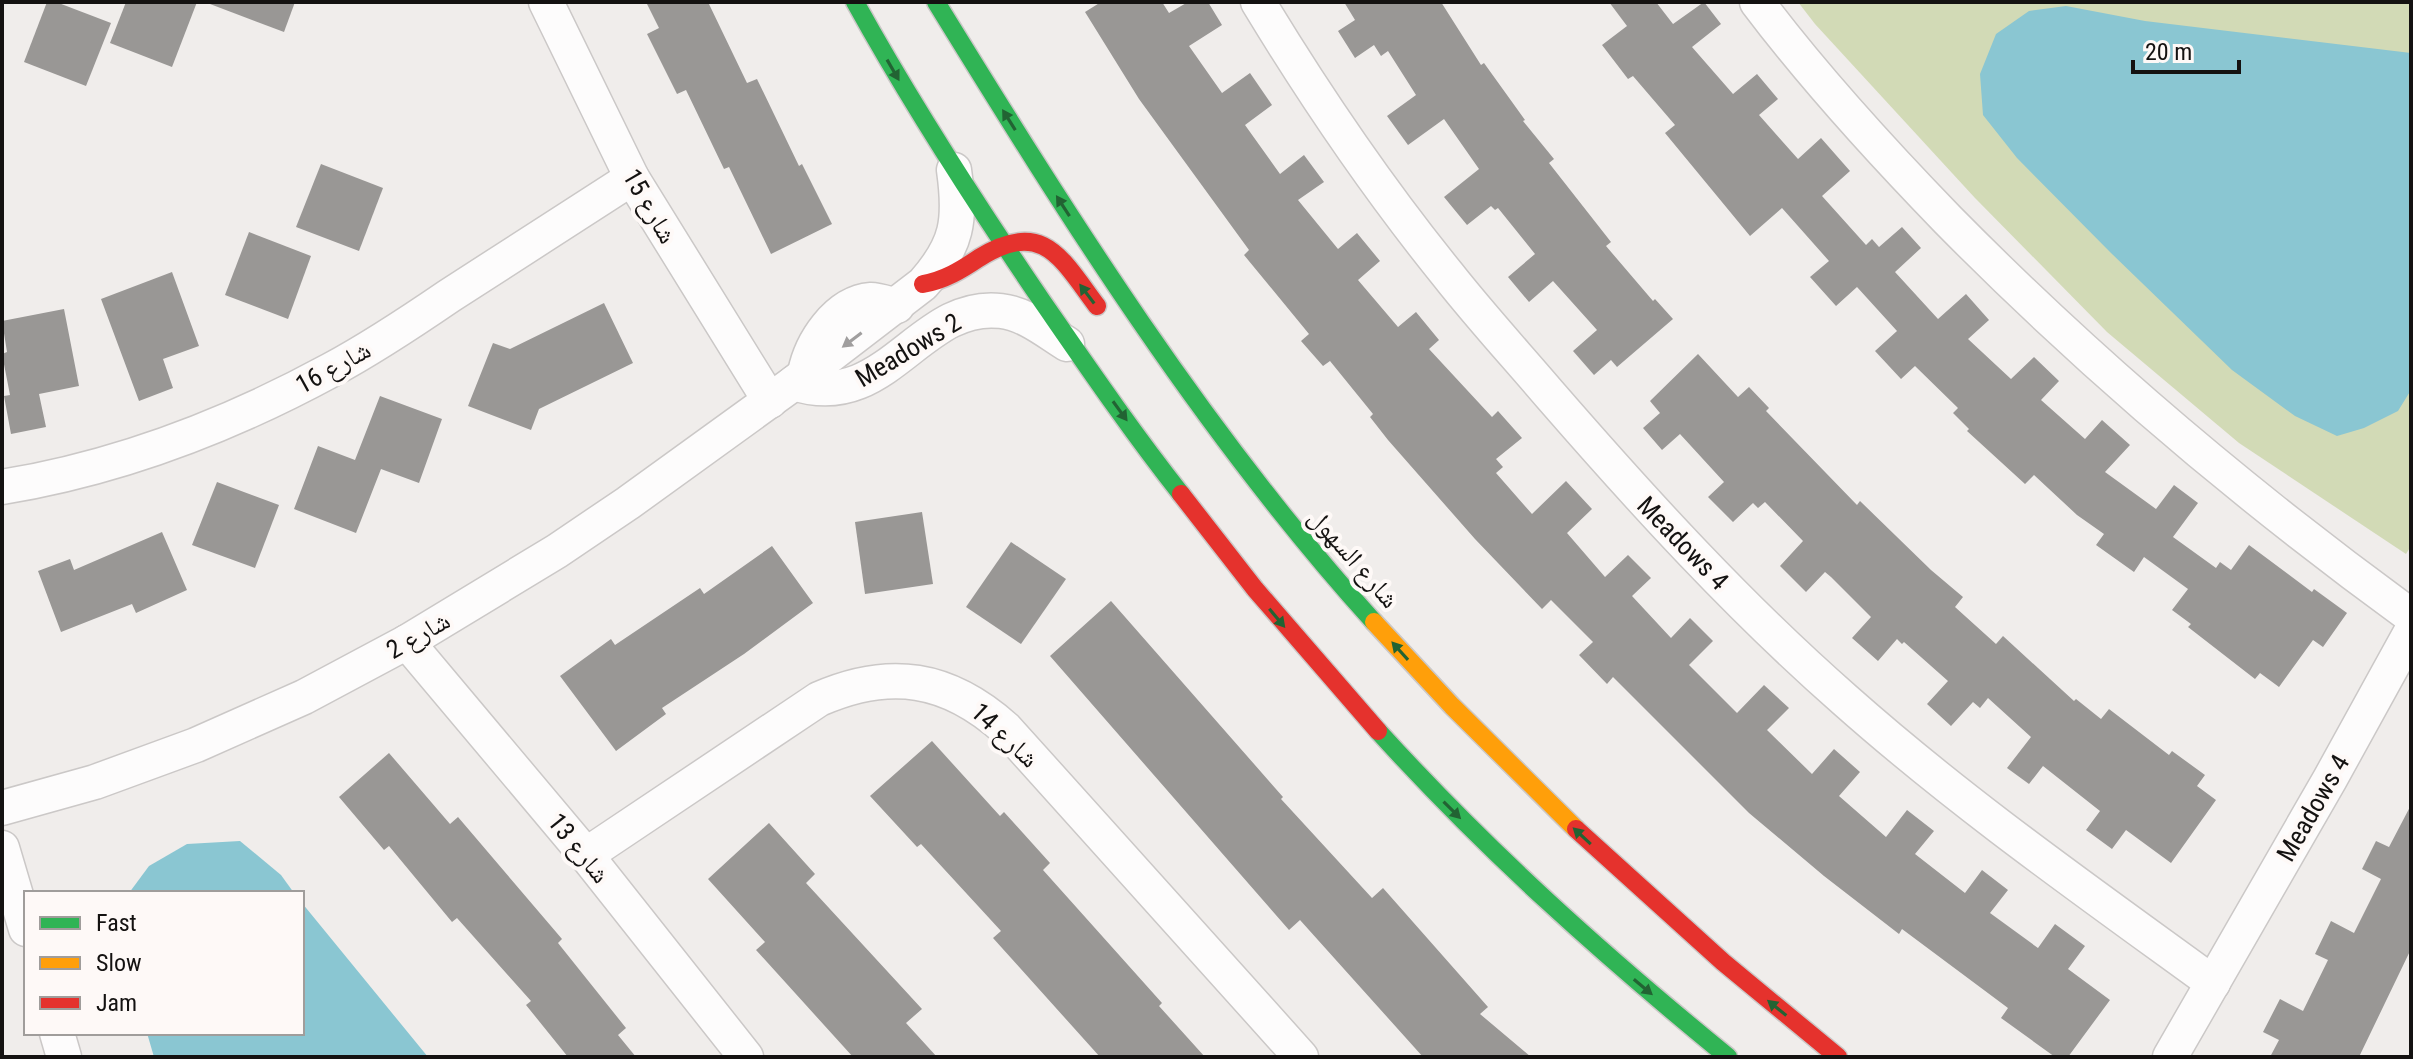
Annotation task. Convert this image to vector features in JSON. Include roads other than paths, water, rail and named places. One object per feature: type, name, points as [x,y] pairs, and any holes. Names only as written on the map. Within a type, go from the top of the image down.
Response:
[{"type":"main road","points":[[855,2],[919,115],[1073,349],[1198,519],[1276,617],[1358,712],[1534,890],[1627,974],[1728,1057]]},
{"type":"main road","name":"شارع السهول","points":[[936,2],[1098,260],[1163,355],[1269,499],[1358,604],[1451,707],[1549,805],[1650,900],[1754,990],[1838,1057]]},
{"type":"main road","points":[[910,295],[953,276],[1003,243],[1018,239],[1047,247],[1059,257],[1108,321]]},
{"type":"main road","points":[[1175,401],[1269,499]]},
{"type":"street","name":"شارع 15","points":[[546,2],[632,178],[790,387]]},
{"type":"street","name":"Meadows 4","points":[[1258,2],[1328,111],[1447,275],[1641,501],[1707,569],[1821,679],[1917,761],[1991,820],[2213,983]]},
{"type":"street","points":[[1757,2],[1832,94],[1910,180],[2075,343],[2161,421],[2250,495],[2411,616]]},
{"type":"street","name":"Meadows 2","points":[[954,170],[958,201],[954,235],[940,265],[910,295],[853,306],[828,325],[790,387],[824,390],[855,385],[956,318],[971,313],[1001,311],[1029,320],[1073,349]]},
{"type":"street","name":"شارع 16","points":[[2,487],[41,481],[142,453],[241,415],[288,393],[379,342],[632,178]]},
{"type":"street","points":[[910,295],[937,330]]},
{"type":"street","name":"شارع 2","points":[[2,808],[95,782],[196,745],[304,697],[407,642],[557,551],[790,387]]},
{"type":"street","name":"Meadows 4","points":[[2170,1057],[2411,632]]},
{"type":"street","name":"شارع 13","points":[[407,642],[586,855],[746,1057]]},
{"type":"street","name":"شارع 14","points":[[586,855],[819,699],[842,689],[892,680],[942,688],[966,698],[1006,729],[1301,1057]]},
{"type":"street","points":[[2,848],[24,922]]},
{"type":"street","points":[[58,1035],[64,1057]]},
{"type":"water","points":[[2066,6],[2145,21],[2411,53],[2411,390],[2398,411],[2364,428],[2337,436],[2295,416],[2232,370],[2017,158],[1983,115],[1980,74],[1996,34],[2029,11]]},
{"type":"water","points":[[240,841],[281,875],[293,891],[130,891],[149,866],[187,844]]},
{"type":"water","points":[[304,905],[428,1057],[154,1057],[148,1035],[304,1035]]}]
